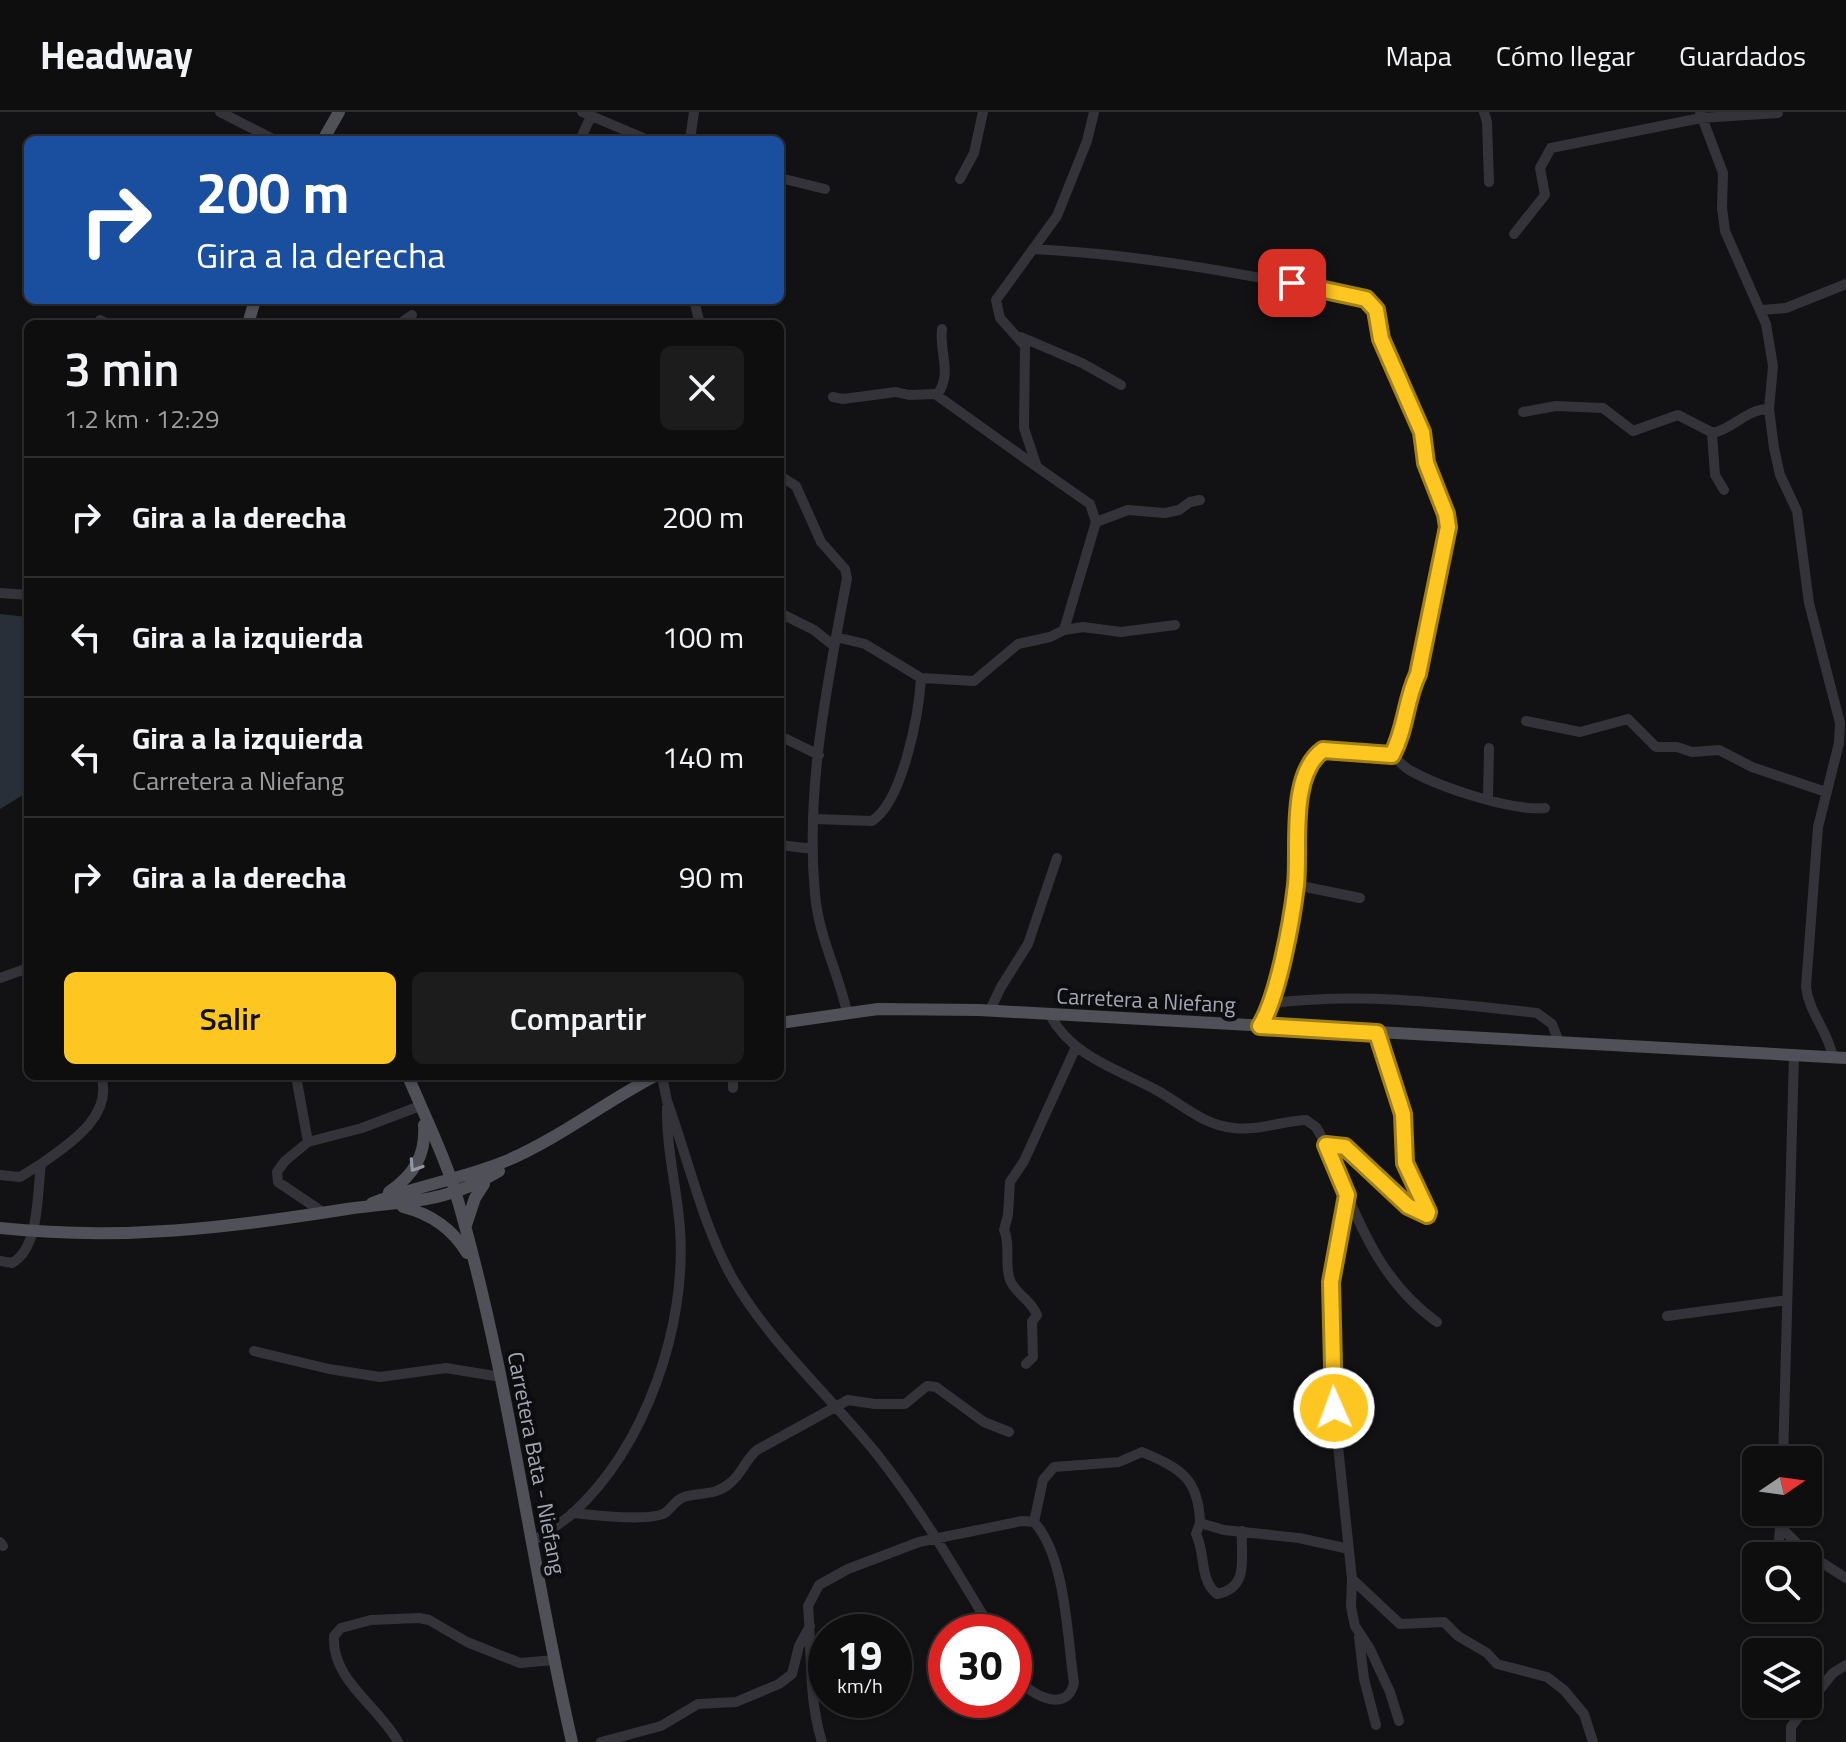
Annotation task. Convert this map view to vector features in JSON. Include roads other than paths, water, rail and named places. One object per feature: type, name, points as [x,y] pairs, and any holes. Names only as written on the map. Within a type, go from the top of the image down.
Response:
[{"type":"main road","points":[[325,136],[339,112]]},
{"type":"main road","name":"Carretera a Niefang","points":[[784,1022],[847,1012],[893,1009],[990,1010],[1839,1058]]},
{"type":"main road","name":"Carretera Bata - Niefang","points":[[410,1080],[454,1186],[475,1267],[501,1377],[572,1742]]},
{"type":"main road","points":[[360,1207],[426,1184],[454,1186],[472,1174],[510,1159],[648,1080]]},
{"type":"main road","points":[[374,1202],[411,1174],[421,1158],[425,1144],[422,1110]]},
{"type":"main road","points":[[465,1227],[481,1186],[510,1159]]},
{"type":"main road","points":[[443,1160],[451,1170],[472,1174]]},
{"type":"main road","points":[[396,1206],[499,1171]]},
{"type":"main road","points":[[0,1228],[152,1234],[211,1229],[360,1207],[396,1206],[419,1211],[440,1222],[459,1240],[475,1267]]},
{"type":"street","points":[[220,112],[267,136]]},
{"type":"street","points":[[691,136],[694,112]]},
{"type":"street","points":[[960,179],[974,153],[983,112]]},
{"type":"street","points":[[1094,112],[1087,141],[1057,216],[996,300],[1000,318],[1021,337],[1121,385]]},
{"type":"street","points":[[1484,112],[1489,182]]},
{"type":"street","points":[[1514,234],[1545,195],[1540,168],[1551,148],[1701,115],[1778,113]]},
{"type":"street","points":[[581,136],[587,114],[639,136]]},
{"type":"street","points":[[1701,115],[1723,173],[1725,231],[1761,310],[1771,349],[1769,409],[1780,475],[1800,524],[1809,603],[1840,723],[1839,743],[1816,842],[1806,987],[1807,998],[1839,1058]]},
{"type":"street","points":[[784,179],[825,189]]},
{"type":"street","points":[[1034,249],[1107,255],[1268,278],[1366,299],[1376,310],[1381,339],[1422,432],[1426,463],[1448,527],[1418,674],[1407,696],[1403,729],[1392,755]]},
{"type":"street","points":[[1761,310],[1786,308],[1846,284]]},
{"type":"street","points":[[405,320],[412,315]]},
{"type":"street","points":[[937,395],[945,384],[946,375],[942,329]]},
{"type":"street","points":[[1021,337],[1026,356],[1022,400],[1024,428],[1037,467]]},
{"type":"street","points":[[833,397],[843,399],[896,392],[937,395],[1090,504],[1096,522],[1064,630]]},
{"type":"street","points":[[1523,412],[1556,406],[1603,408],[1633,431],[1678,415],[1712,433],[1725,429],[1753,410],[1769,409]]},
{"type":"street","points":[[1712,433],[1715,475],[1724,490]]},
{"type":"street","points":[[784,478],[796,486],[821,542],[845,569],[847,578],[823,706],[813,849],[819,920],[839,975],[847,1012]]},
{"type":"street","points":[[1096,522],[1128,510],[1165,513],[1200,500]]},
{"type":"street","points":[[0,593],[24,595]]},
{"type":"street","points":[[784,615],[835,642],[865,644],[921,678],[974,681],[1018,644],[1050,637],[1064,630],[1083,627],[1121,632],[1175,625]]},
{"type":"street","points":[[815,819],[872,821],[887,806],[895,790],[917,716],[921,678]]},
{"type":"street","points":[[1526,721],[1580,732],[1628,719],[1656,747],[1677,747],[1692,752],[1719,750],[1752,767],[1826,792]]},
{"type":"street","points":[[784,738],[819,755]]},
{"type":"street","points":[[1488,798],[1489,748]]},
{"type":"street","points":[[1260,1026],[1273,1003],[1296,885],[1297,820],[1308,771],[1318,753],[1328,750],[1392,755],[1407,770],[1524,810],[1545,808]]},
{"type":"street","points":[[784,845],[813,849]]},
{"type":"street","points":[[990,1010],[1028,944],[1057,858]]},
{"type":"street","points":[[1296,885],[1360,898]]},
{"type":"street","points":[[0,978],[24,969]]},
{"type":"street","points":[[1273,1003],[1346,997],[1403,998],[1537,1013],[1552,1024],[1559,1042]]},
{"type":"street","points":[[1050,1015],[1058,1030],[1076,1047],[1214,1124],[1236,1129],[1306,1120],[1316,1127],[1390,1277],[1412,1304],[1437,1322]]},
{"type":"street","points":[[1326,1145],[1345,1147],[1408,1206],[1427,1215],[1426,1206],[1405,1163],[1403,1114],[1377,1033]]},
{"type":"street","points":[[1026,1364],[1033,1357],[1032,1322],[1037,1315],[1030,1300],[1016,1291],[1009,1278],[1006,1262],[1008,1238],[1004,1230],[1010,1182],[1024,1161],[1076,1047]]},
{"type":"street","points":[[1783,1446],[1794,1055]]},
{"type":"street","points":[[0,1175],[20,1177],[83,1132],[105,1095],[102,1080]]},
{"type":"street","points":[[297,1080],[308,1142]]},
{"type":"street","points":[[663,1080],[667,1101],[732,1276],[750,1305],[875,1452],[937,1537],[982,1614]]},
{"type":"street","points":[[733,1080],[733,1088]]},
{"type":"street","points":[[533,1541],[572,1513],[608,1474],[634,1431],[666,1359],[679,1295],[680,1232],[666,1129],[667,1101]]},
{"type":"street","points":[[324,1213],[278,1182],[277,1172],[285,1161],[308,1142],[422,1110]]},
{"type":"street","points":[[0,1261],[12,1263],[19,1259],[32,1231],[41,1164]]},
{"type":"street","points":[[1347,1195],[1331,1282],[1334,1408],[1352,1579],[1351,1607],[1376,1725]]},
{"type":"street","points":[[1667,1316],[1787,1300]]},
{"type":"street","points":[[254,1351],[329,1369],[380,1377],[446,1368],[501,1377]]},
{"type":"street","points":[[572,1513],[609,1517],[664,1513],[682,1498],[708,1495],[731,1483],[744,1461],[757,1450],[848,1400],[905,1404],[927,1386],[936,1387],[984,1422],[1009,1432]]},
{"type":"street","points":[[1032,1691],[1056,1701],[1064,1700],[1072,1694],[1074,1683],[1060,1587],[1045,1537],[1034,1522],[1043,1480],[1054,1467],[1119,1462],[1142,1452],[1165,1463],[1193,1484],[1199,1501],[1200,1523],[1196,1534],[1204,1553],[1204,1577],[1217,1594],[1234,1588],[1240,1578],[1244,1567],[1242,1531]]},
{"type":"street","points":[[809,1614],[813,1593],[830,1577],[937,1537],[1022,1521],[1034,1522]]},
{"type":"street","points":[[1200,1523],[1224,1530],[1349,1549]]},
{"type":"street","points":[[1779,1542],[1780,1526]]},
{"type":"street","points":[[1780,1526],[1805,1552],[1846,1578]]},
{"type":"street","points":[[1352,1579],[1400,1624],[1444,1622],[1458,1636],[1487,1653],[1497,1664],[1547,1677],[1577,1702],[1593,1742]]},
{"type":"street","points":[[398,1742],[379,1714],[342,1672],[333,1646],[334,1636],[341,1628],[371,1620],[419,1618],[520,1663],[555,1660]]},
{"type":"street","points":[[601,1742],[639,1729],[661,1726],[698,1704],[736,1702],[779,1684],[792,1674],[799,1646],[808,1630]]},
{"type":"street","points":[[1359,1635],[1370,1649],[1399,1721]]},
{"type":"street","points":[[1822,1687],[1833,1673],[1846,1665]]},
{"type":"street","points":[[815,1718],[822,1742]]},
{"type":"street","points":[[1791,1742],[1791,1727],[1798,1718]]}]
